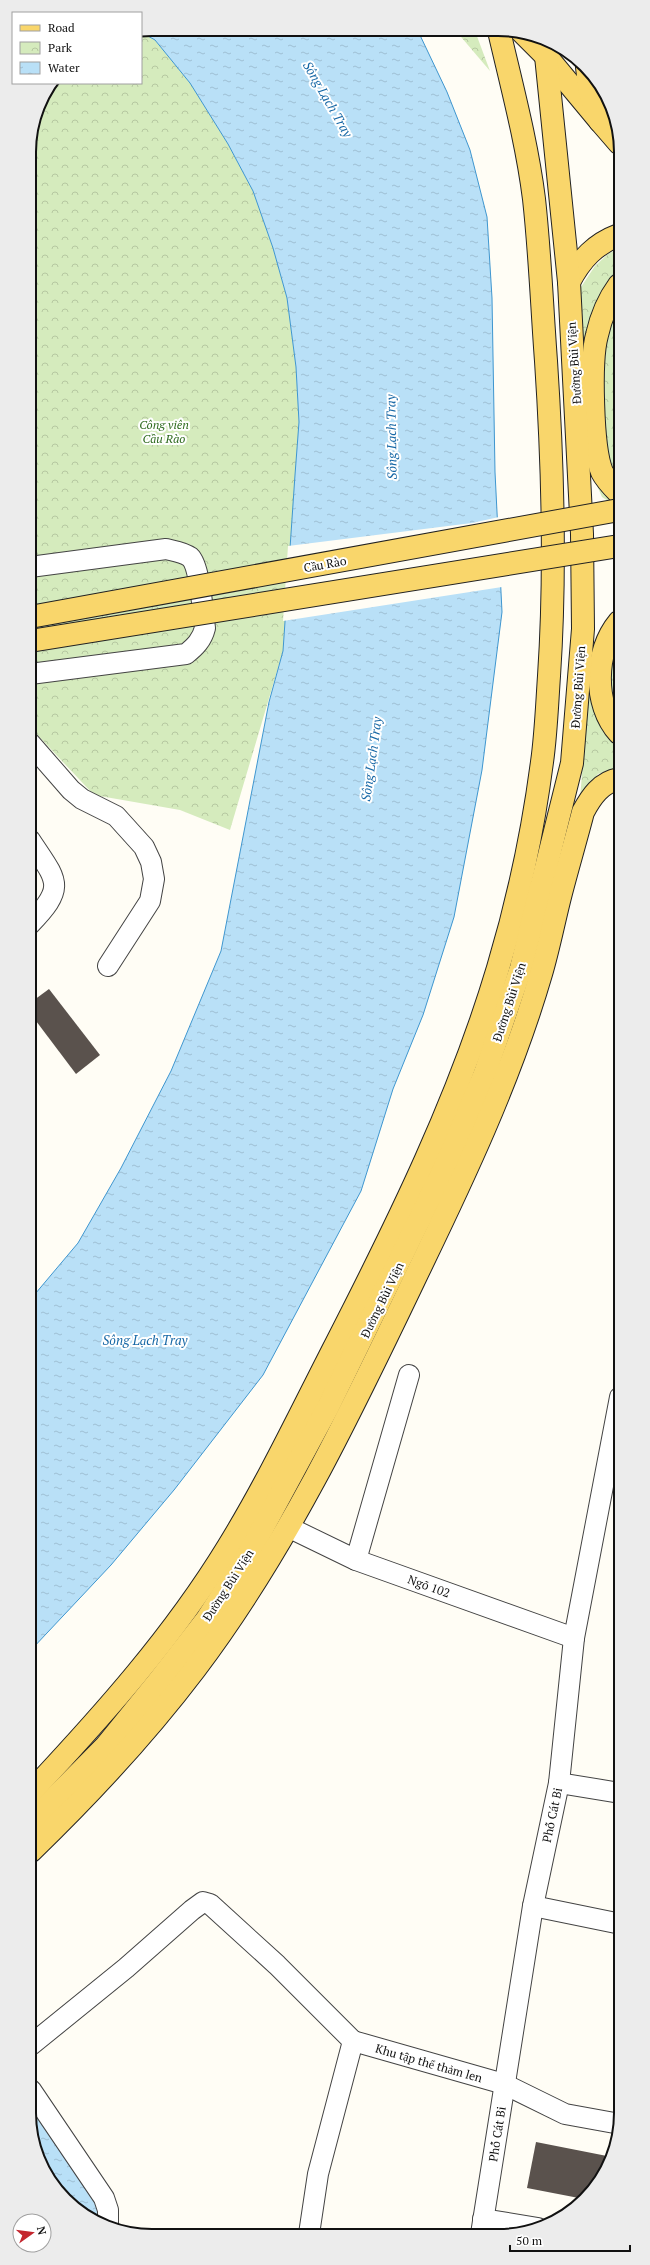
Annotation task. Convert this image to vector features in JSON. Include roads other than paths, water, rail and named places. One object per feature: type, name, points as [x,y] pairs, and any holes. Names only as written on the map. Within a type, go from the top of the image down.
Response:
[{"type":"main road","name":"Đường Bùi Viện","points":[[36,1787],[91,1728],[141,1669],[189,1606],[228,1546],[349,1319],[427,1156],[466,1065],[499,966],[523,869],[543,759],[551,636],[553,535],[551,427],[534,200],[518,108],[499,36]]},
{"type":"main road","name":"Đường Bùi Viện","points":[[36,1846],[87,1797],[148,1729],[197,1667],[237,1609],[288,1527],[387,1338],[478,1146],[510,1067],[531,971],[572,763],[583,629],[582,534],[569,282],[546,46]]},
{"type":"main road","points":[[547,47],[600,121],[613,136]]},
{"type":"main road","points":[[588,78],[590,93],[600,121]]},
{"type":"main road","points":[[569,282],[579,263],[591,251],[614,237]]},
{"type":"main road","points":[[614,293],[607,304],[596,336],[594,364],[595,440],[602,471],[614,488]]},
{"type":"main road","name":"Cầu Rào","points":[[36,616],[614,511]]},
{"type":"main road","points":[[36,640],[614,547]]},
{"type":"main road","points":[[614,628],[604,652],[600,693],[605,714],[614,727]]},
{"type":"main road","name":"Đường Bùi Viện","points":[[36,1817],[106,1746],[158,1682],[207,1619],[248,1555],[332,1400],[446,1165],[531,971],[583,812],[590,799],[600,788],[614,780]]},
{"type":"street","points":[[36,566],[166,549],[179,552],[191,558],[196,570],[205,628],[203,636],[186,654],[36,673]]},
{"type":"street","points":[[36,750],[71,790],[82,799],[116,816],[144,847],[151,862],[154,879],[150,901],[108,966]]},
{"type":"street","points":[[36,849],[53,874],[56,888],[48,905],[36,918]]},
{"type":"street","points":[[356,1560],[409,1374]]},
{"type":"street","name":"Phố Cát Bi","points":[[482,2226],[533,1906],[559,1783],[574,1638],[612,1480],[614,1459]]},
{"type":"street","name":"Ngõ 102","points":[[288,1527],[356,1560],[574,1638]]},
{"type":"street","points":[[559,1783],[614,1792]]},
{"type":"street","points":[[36,2041],[203,1902],[210,1904],[277,1965],[353,2041],[318,2174],[309,2229]]},
{"type":"street","points":[[533,1906],[614,1923]]},
{"type":"street","name":"Khu tập thể thảm len","points":[[353,2041],[504,2084],[565,2114],[614,2123]]},
{"type":"street","points":[[36,2097],[104,2198],[108,2210],[108,2220]]},
{"type":"street","points":[[482,2226],[519,2227]]},
{"type":"water","name":"Sông Lạch Tray","points":[[148,36],[420,36],[447,92],[470,150],[487,217],[492,298],[495,472],[502,612],[482,770],[454,917],[423,1015],[393,1089],[361,1191],[263,1375],[174,1490],[111,1565],[36,1645],[36,1293],[78,1243],[121,1168],[171,1071],[221,951],[269,702],[283,651],[299,422],[296,367],[287,298],[273,248],[253,191],[228,144],[190,83],[155,40]]},
{"type":"water","points":[[36,2110],[95,2194],[99,2217],[87,2210],[75,2200],[60,2184],[51,2171],[38,2136]]},
{"type":"park label","name":"Công viên Cầu Rào","points":[[164,431]]}]
